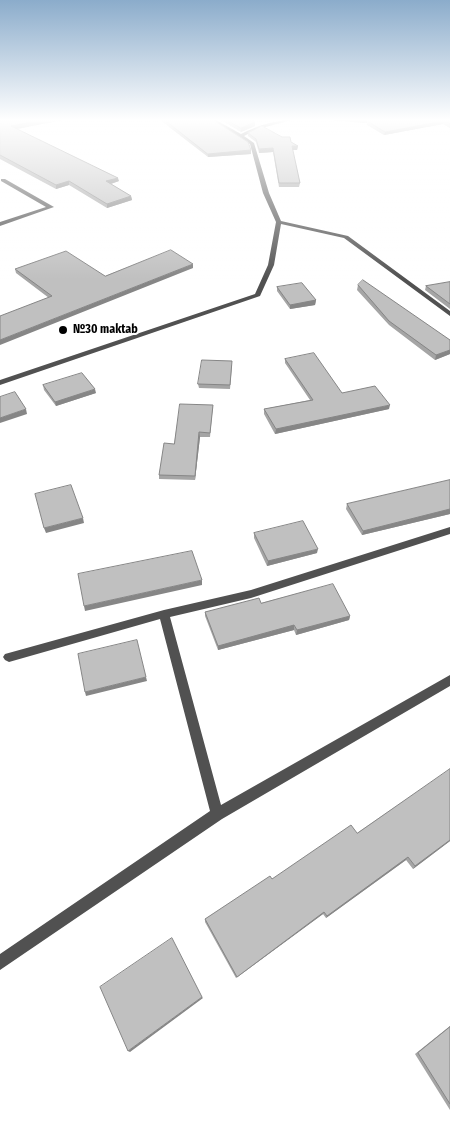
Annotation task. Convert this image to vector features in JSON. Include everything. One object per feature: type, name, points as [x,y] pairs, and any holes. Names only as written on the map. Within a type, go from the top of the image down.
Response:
[{"type":"street","points":[[0,383],[258,296],[271,265],[279,222],[266,193],[260,173]]},
{"type":"street","points":[[0,224],[52,207],[3,180]]},
{"type":"street","points":[[279,222],[346,237],[450,314]]},
{"type":"street","points":[[10,657],[164,614],[251,594],[450,530]]},
{"type":"street","points":[[164,614],[217,814]]},
{"type":"street","points":[[0,963],[217,814],[450,680]]},
{"type":"building","points":[[34,173],[108,173],[118,178],[106,181],[131,196],[107,204],[69,181],[56,185]]},
{"type":"building","points":[[277,173],[298,173],[300,183],[279,183]]},
{"type":"building","points":[[171,250],[193,264],[0,340],[0,316],[52,296],[15,269],[66,251],[105,276]]},
{"type":"building","points":[[363,280],[450,340],[450,350],[436,355],[389,321],[358,285]]},
{"type":"building","points":[[450,282],[450,304],[426,286]]},
{"type":"building","points":[[302,283],[316,300],[290,305],[277,287]]},
{"type":"building","points":[[314,353],[342,393],[375,386],[390,405],[276,429],[264,409],[313,400],[285,359]]},
{"type":"building","points":[[202,360],[232,361],[230,385],[198,384]]},
{"type":"building","points":[[82,373],[95,389],[55,402],[43,385]]},
{"type":"building","points":[[15,392],[26,409],[0,418],[0,397]]},
{"type":"building","points":[[180,404],[213,405],[210,433],[199,432],[195,476],[159,475],[164,443],[174,444]]},
{"type":"building","points":[[450,480],[450,509],[363,531],[347,504]]},
{"type":"building","points":[[71,485],[83,518],[44,528],[35,494]]},
{"type":"building","points":[[303,521],[318,549],[268,561],[254,533]]},
{"type":"building","points":[[192,551],[202,580],[84,606],[78,574]]},
{"type":"building","points":[[333,584],[350,616],[297,630],[294,625],[218,646],[205,612],[259,598],[261,603]]},
{"type":"building","points":[[137,640],[146,677],[85,692],[78,654]]},
{"type":"building","points":[[450,769],[450,840],[415,866],[408,857],[327,916],[324,912],[237,977],[205,919],[270,876],[272,879],[351,825],[357,833]]},
{"type":"building","points":[[172,938],[202,997],[128,1051],[100,987]]},
{"type":"building","points":[[450,1027],[450,1104],[418,1053]]},
{"type":"place","name":"№30 maktab","points":[[63,330]]}]
